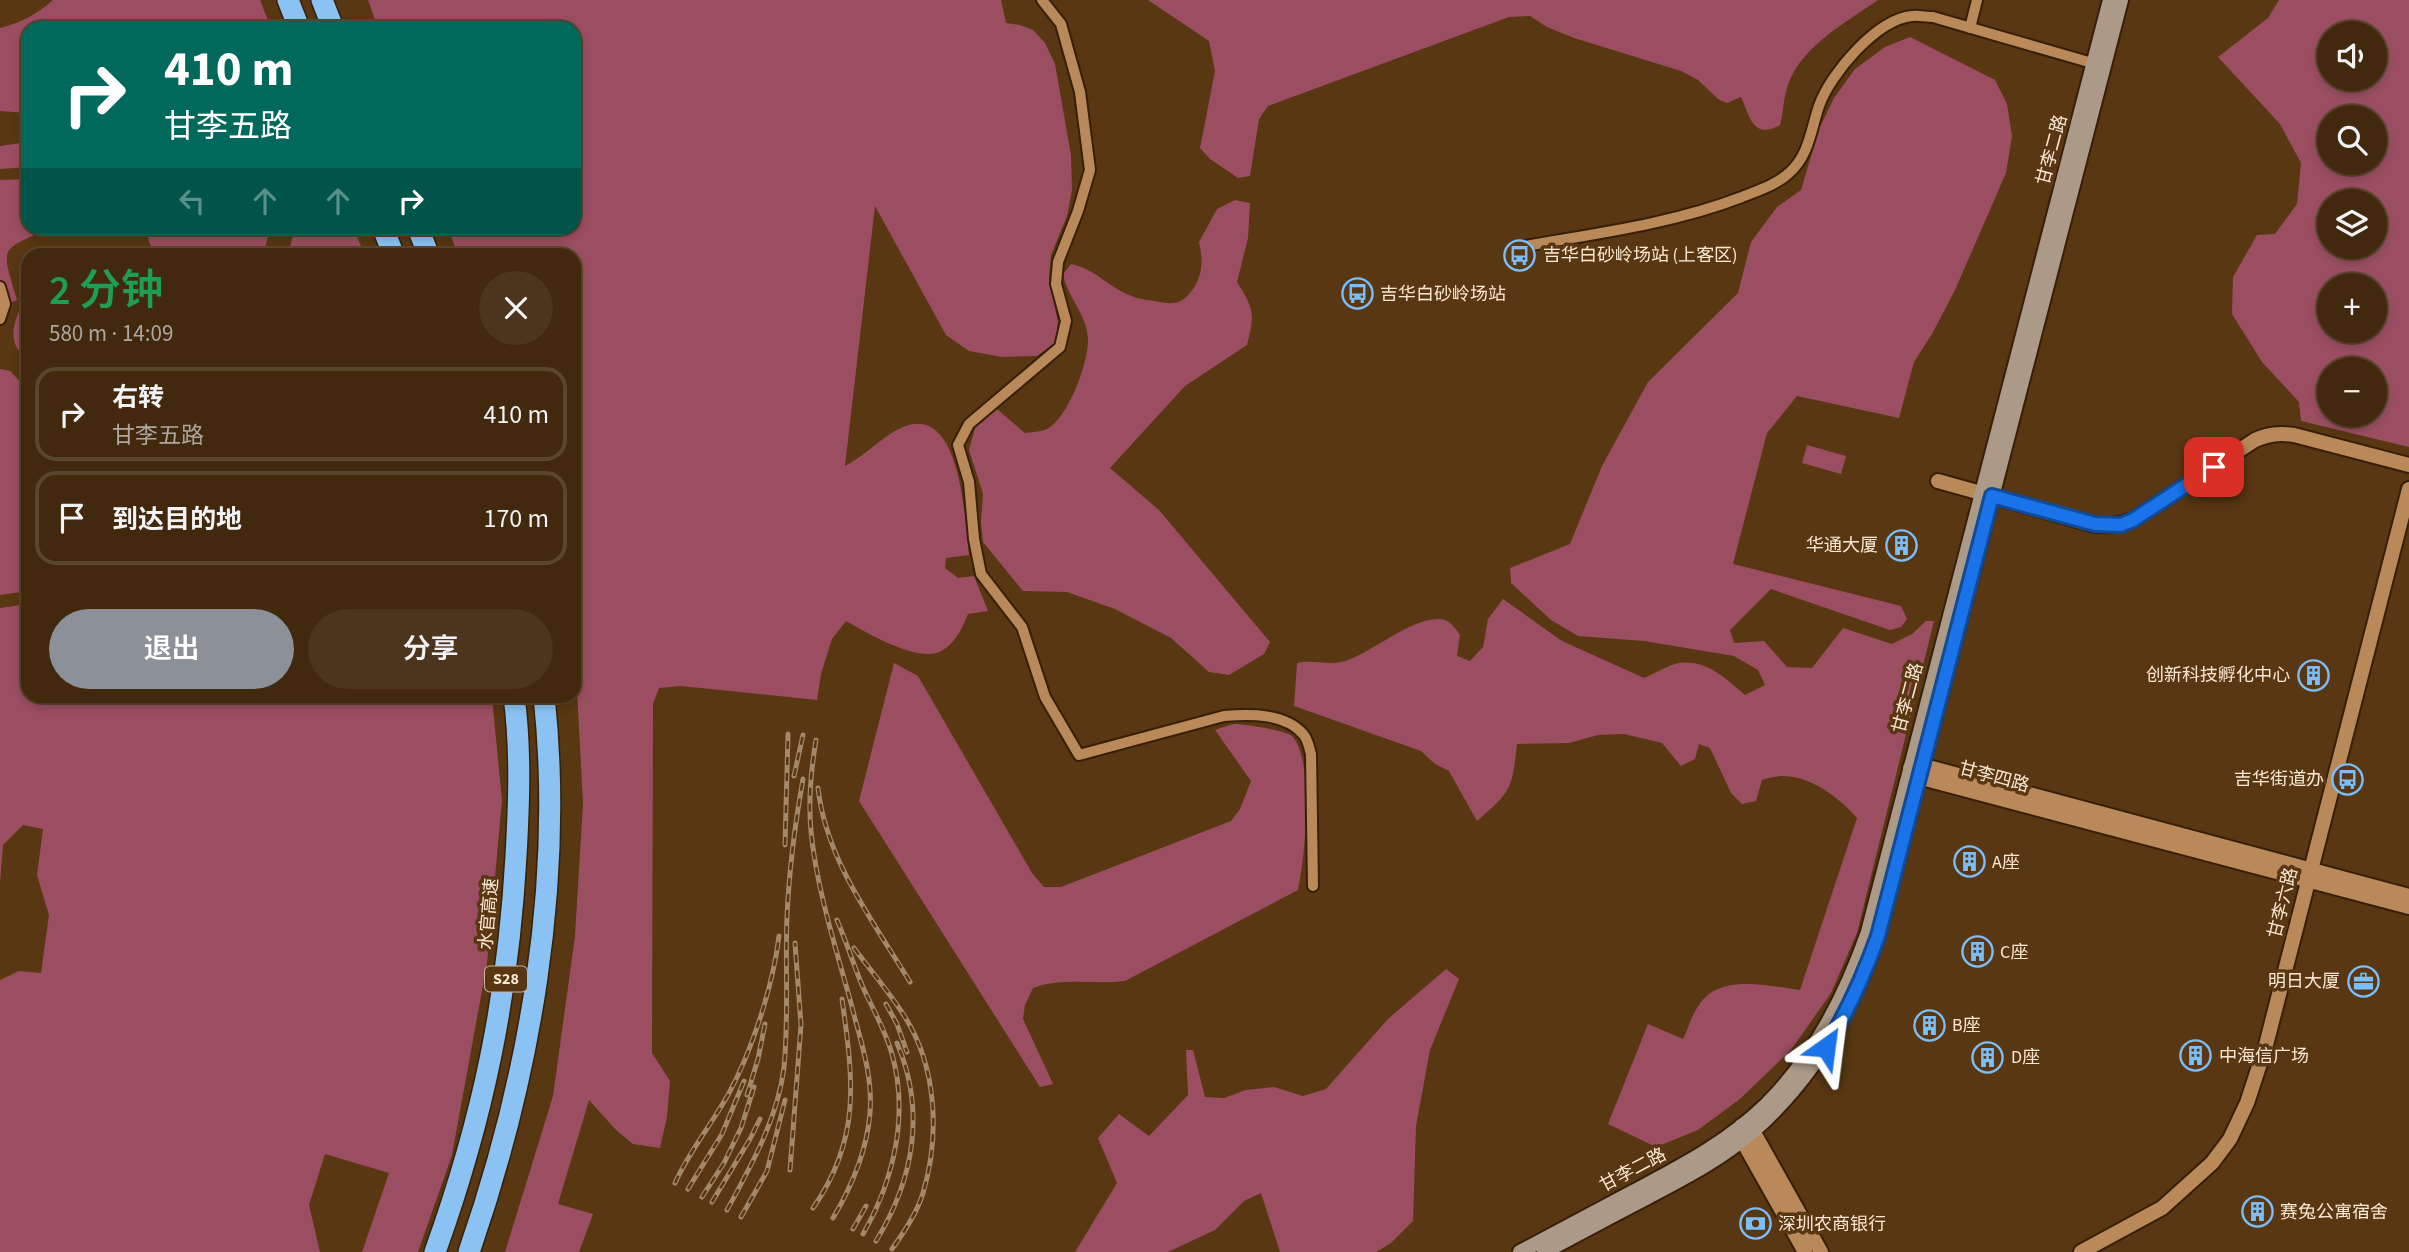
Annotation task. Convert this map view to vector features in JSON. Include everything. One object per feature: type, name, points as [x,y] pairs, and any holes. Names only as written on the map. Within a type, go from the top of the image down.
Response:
[{"type":"highway","points":[[288,0],[296,21]]},
{"type":"highway","points":[[322,0],[330,21]]},
{"type":"highway","name":"水官高速","points":[[436,1252],[475,1133],[493,1055],[507,971],[518,818],[519,765],[515,703]]},
{"type":"highway","name":"S28","points":[[468,1252],[505,1140],[523,1060],[537,975],[548,830],[544,703]]},
{"type":"main road","name":"甘李二路","points":[[2100,65],[2110,0]]},
{"type":"main road","name":"甘李二路","points":[[1544,1252],[1682,1179],[1745,1133],[1765,1105],[1793,1075],[1839,1005],[1868,932],[1916,770],[2100,65],[2121,0]]},
{"type":"main road","name":"甘李二路","points":[[1520,1252],[1745,1133]]},
{"type":"street","points":[[1042,0],[1061,24],[1080,92],[1090,170],[1078,211],[1058,262],[1056,284],[1066,321],[1060,347],[969,424],[958,445],[969,482],[974,539],[981,574],[1022,628],[1045,697],[1079,755],[1224,716],[1249,714],[1269,717],[1291,723],[1305,736],[1311,754],[1313,886]]},
{"type":"street","points":[[1970,28],[1977,0]]},
{"type":"street","points":[[1514,248],[1668,221],[1704,211],[1773,184],[1791,172],[1803,156],[1820,104],[1833,79],[1859,48],[1888,23],[1911,16],[1933,18],[2100,65]]},
{"type":"street","points":[[0,287],[5,304],[0,318]]},
{"type":"street","points":[[1938,481],[2095,524],[2121,525],[2133,520],[2255,440],[2278,433],[2409,465]]},
{"type":"street","name":"甘李六路","points":[[2081,1252],[2162,1209],[2212,1163],[2230,1139],[2247,1103],[2266,1045],[2409,489]]},
{"type":"street","name":"甘李四路","points":[[1916,770],[2310,875],[2409,896]]},
{"type":"street","name":"甘李四路","points":[[2310,875],[2409,907]]},
{"type":"street","points":[[1745,1133],[1805,1252]]},
{"type":"street","points":[[1745,1133],[1821,1252]]},
{"type":"shaded area","points":[[53,0],[260,0],[268,21],[21,21],[21,112],[0,111],[0,28],[41,10]]},
{"type":"shaded area","points":[[368,0],[1001,0],[1006,23],[1033,30],[1045,43],[1055,64],[1071,155],[1072,190],[1067,216],[1051,255],[1049,280],[1058,322],[1056,342],[1037,356],[1002,357],[969,351],[946,335],[875,206],[845,466],[903,427],[923,424],[938,432],[949,448],[957,470],[969,555],[946,558],[945,568],[958,578],[974,576],[988,611],[968,614],[952,643],[933,654],[894,646],[846,621],[832,639],[821,674],[817,700],[681,686],[659,688],[653,704],[652,1053],[670,1081],[667,1117],[660,1148],[633,1144],[616,1130],[589,1100],[558,1204],[593,1214],[579,1252],[505,1252],[553,1096],[575,936],[583,803],[578,703],[581,703],[581,248],[455,248],[451,235],[581,235],[581,21],[376,21]]},
{"type":"shaded area","points":[[1148,0],[1878,0],[1823,39],[1800,63],[1786,92],[1780,125],[1771,129],[1764,130],[1754,124],[1741,97],[1727,103],[1718,99],[1698,80],[1681,71],[1574,38],[1547,27],[1530,16],[1509,17],[1268,106],[1259,119],[1250,176],[1238,178],[1210,159],[1200,148],[1215,71],[1209,41]]},
{"type":"shaded area","points":[[2279,0],[2409,0],[2409,447],[2326,427],[2387,427],[2387,357],[2317,357],[2317,425],[2301,421],[2299,402],[2262,362],[2232,314],[2233,277],[2257,235],[2275,234],[2297,204],[2301,163],[2280,124],[2218,57],[2268,18]]},
{"type":"shaded area","points":[[1910,37],[1995,80],[2007,104],[2012,136],[2006,173],[1955,290],[1914,362],[1899,418],[1797,396],[1767,433],[1733,564],[1901,606],[1907,619],[1901,627],[1890,630],[1771,589],[1730,630],[1734,643],[1764,641],[1787,667],[1812,668],[1843,628],[1892,644],[1912,634],[1926,621],[1934,621],[1857,933],[1831,993],[1791,1050],[1740,1099],[1698,1130],[1656,1147],[1608,1124],[1648,1024],[1683,1039],[1697,1008],[1717,989],[1730,985],[1758,984],[1800,990],[1857,818],[1826,791],[1814,784],[1788,776],[1762,780],[1756,801],[1742,804],[1731,793],[1710,748],[1699,744],[1695,759],[1681,766],[1662,743],[1624,734],[1598,735],[1569,743],[1517,744],[1514,771],[1508,788],[1497,803],[1477,821],[1449,771],[1435,764],[1421,751],[1294,706],[1297,663],[1345,661],[1409,627],[1434,619],[1445,620],[1454,626],[1460,635],[1457,656],[1470,661],[1483,647],[1488,619],[1503,599],[1562,641],[1644,678],[1671,665],[1686,663],[1713,670],[1745,695],[1765,685],[1758,670],[1734,656],[1644,641],[1578,636],[1551,620],[1511,583],[1510,568],[1570,544],[1602,466],[1648,382],[1738,293],[1751,242],[1777,207],[1801,190],[1819,129],[1834,98],[1855,69],[1885,47]]},
{"type":"shaded area","points":[[21,143],[21,168],[0,169],[0,146]]},
{"type":"shaded area","points":[[21,179],[21,235],[34,235],[13,246],[8,252],[8,268],[17,300],[10,303],[0,280],[0,180]]},
{"type":"shaded area","points":[[1235,200],[1250,203],[1248,238],[1237,282],[1251,312],[1247,345],[1185,386],[1110,468],[1159,510],[1270,642],[1264,654],[1229,675],[1209,672],[1171,638],[1115,609],[1067,592],[1023,591],[983,542],[983,494],[969,450],[975,428],[997,409],[1025,433],[1047,429],[1055,423],[1069,402],[1081,375],[1088,339],[1084,322],[1063,274],[1071,264],[1086,269],[1135,297],[1167,303],[1181,301],[1199,278],[1199,242],[1217,209]]},
{"type":"shaded area","points":[[268,235],[265,248],[152,248],[148,236]]},
{"type":"shaded area","points":[[293,235],[356,235],[362,248],[290,248]]},
{"type":"shaded area","points":[[21,308],[21,354],[14,337]]},
{"type":"shaded area","points":[[0,369],[10,371],[21,383],[21,592],[0,595]]},
{"type":"shaded area","points":[[1807,445],[1846,456],[1841,474],[1802,463]]},
{"type":"shaded area","points":[[21,605],[21,703],[493,703],[502,801],[487,963],[452,1155],[418,1252],[362,1252],[389,1173],[325,1154],[309,1205],[320,1252],[0,1252],[0,980],[19,971],[41,973],[49,915],[37,875],[43,829],[23,825],[3,845],[0,883],[0,608]]},
{"type":"shaded area","points":[[894,663],[918,676],[1032,873],[1044,887],[1061,887],[1231,821],[1240,809],[1251,781],[1215,730],[1235,724],[1289,734],[1299,748],[1306,787],[1305,834],[1298,890],[1125,981],[1067,982],[1033,988],[1025,1005],[1023,1019],[1053,1084],[1040,1087],[859,801]]},
{"type":"shaded area","points":[[1446,969],[1459,979],[1430,1050],[1416,1126],[1413,1221],[1391,1243],[1376,1252],[1280,1252],[1261,1193],[1244,1201],[1215,1230],[1168,1252],[1075,1252],[1117,1183],[1098,1138],[1119,1114],[1149,1136],[1188,1095],[1186,1050],[1193,1050],[1205,1097],[1224,1098],[1246,1090],[1274,1087],[1303,1096],[1326,1089],[1388,1019]]},
{"type":"railway","points":[[785,845],[788,734]]},
{"type":"railway","points":[[794,776],[803,735]]},
{"type":"railway","points":[[816,740],[811,774],[810,819],[817,873],[870,1085],[870,1113],[862,1154],[833,1218]]},
{"type":"railway","points":[[727,1210],[770,1123],[781,1086],[786,1029],[788,900],[803,779]]},
{"type":"railway","points":[[818,788],[823,815],[841,865],[910,982]]},
{"type":"railway","points":[[837,920],[889,1045],[897,1077],[899,1100],[896,1147],[883,1192],[863,1234]]},
{"type":"railway","points":[[675,1183],[728,1095],[745,1059],[767,997],[779,936]]},
{"type":"railway","points":[[790,1170],[801,1025],[795,943]]},
{"type":"railway","points":[[854,948],[899,1008],[916,1037],[924,1058],[932,1103],[932,1149],[923,1193],[914,1215],[892,1249]]},
{"type":"railway","points":[[813,1208],[829,1182],[847,1132],[851,1081],[842,999]]},
{"type":"railway","points":[[886,1004],[907,1052]]},
{"type":"railway","points":[[747,1095],[765,1024]]},
{"type":"railway","points":[[876,1241],[899,1193],[912,1144],[911,1094],[897,1043]]},
{"type":"railway","points":[[688,1189],[722,1134],[744,1081]]},
{"type":"railway","points":[[702,1197],[724,1163],[741,1128],[754,1087]]},
{"type":"railway","points":[[741,1217],[767,1171],[785,1100]]},
{"type":"railway","points":[[712,1202],[760,1119]]},
{"type":"railway","points":[[853,1229],[866,1206]]},
{"type":"place","name":"吉华白砂岭场站 (上客区)","points":[[1520,255]]},
{"type":"place","name":"吉华白砂岭场站","points":[[1357,294]]},
{"type":"place","name":"华通大厦","points":[[1901,545]]},
{"type":"place","name":"创新科技孵化中心","points":[[2313,675]]},
{"type":"place","name":"吉华街道办","points":[[2347,779]]},
{"type":"place","name":"A座","points":[[1969,862]]},
{"type":"place","name":"C座","points":[[1977,952]]},
{"type":"place","name":"明日大厦","points":[[2363,981]]},
{"type":"place","name":"B座","points":[[1929,1025]]},
{"type":"place","name":"中海信广场","points":[[2196,1056]]},
{"type":"place","name":"D座","points":[[1988,1057]]},
{"type":"place","name":"赛兔公寓宿舍","points":[[2257,1212]]},
{"type":"place","name":"深圳农商银行","points":[[1755,1224]]},
{"type":"route","points":[[1826,1047],[1848,1011],[1878,936],[1992,496],[2095,524],[2121,525],[2133,520],[2214,467]]}]
